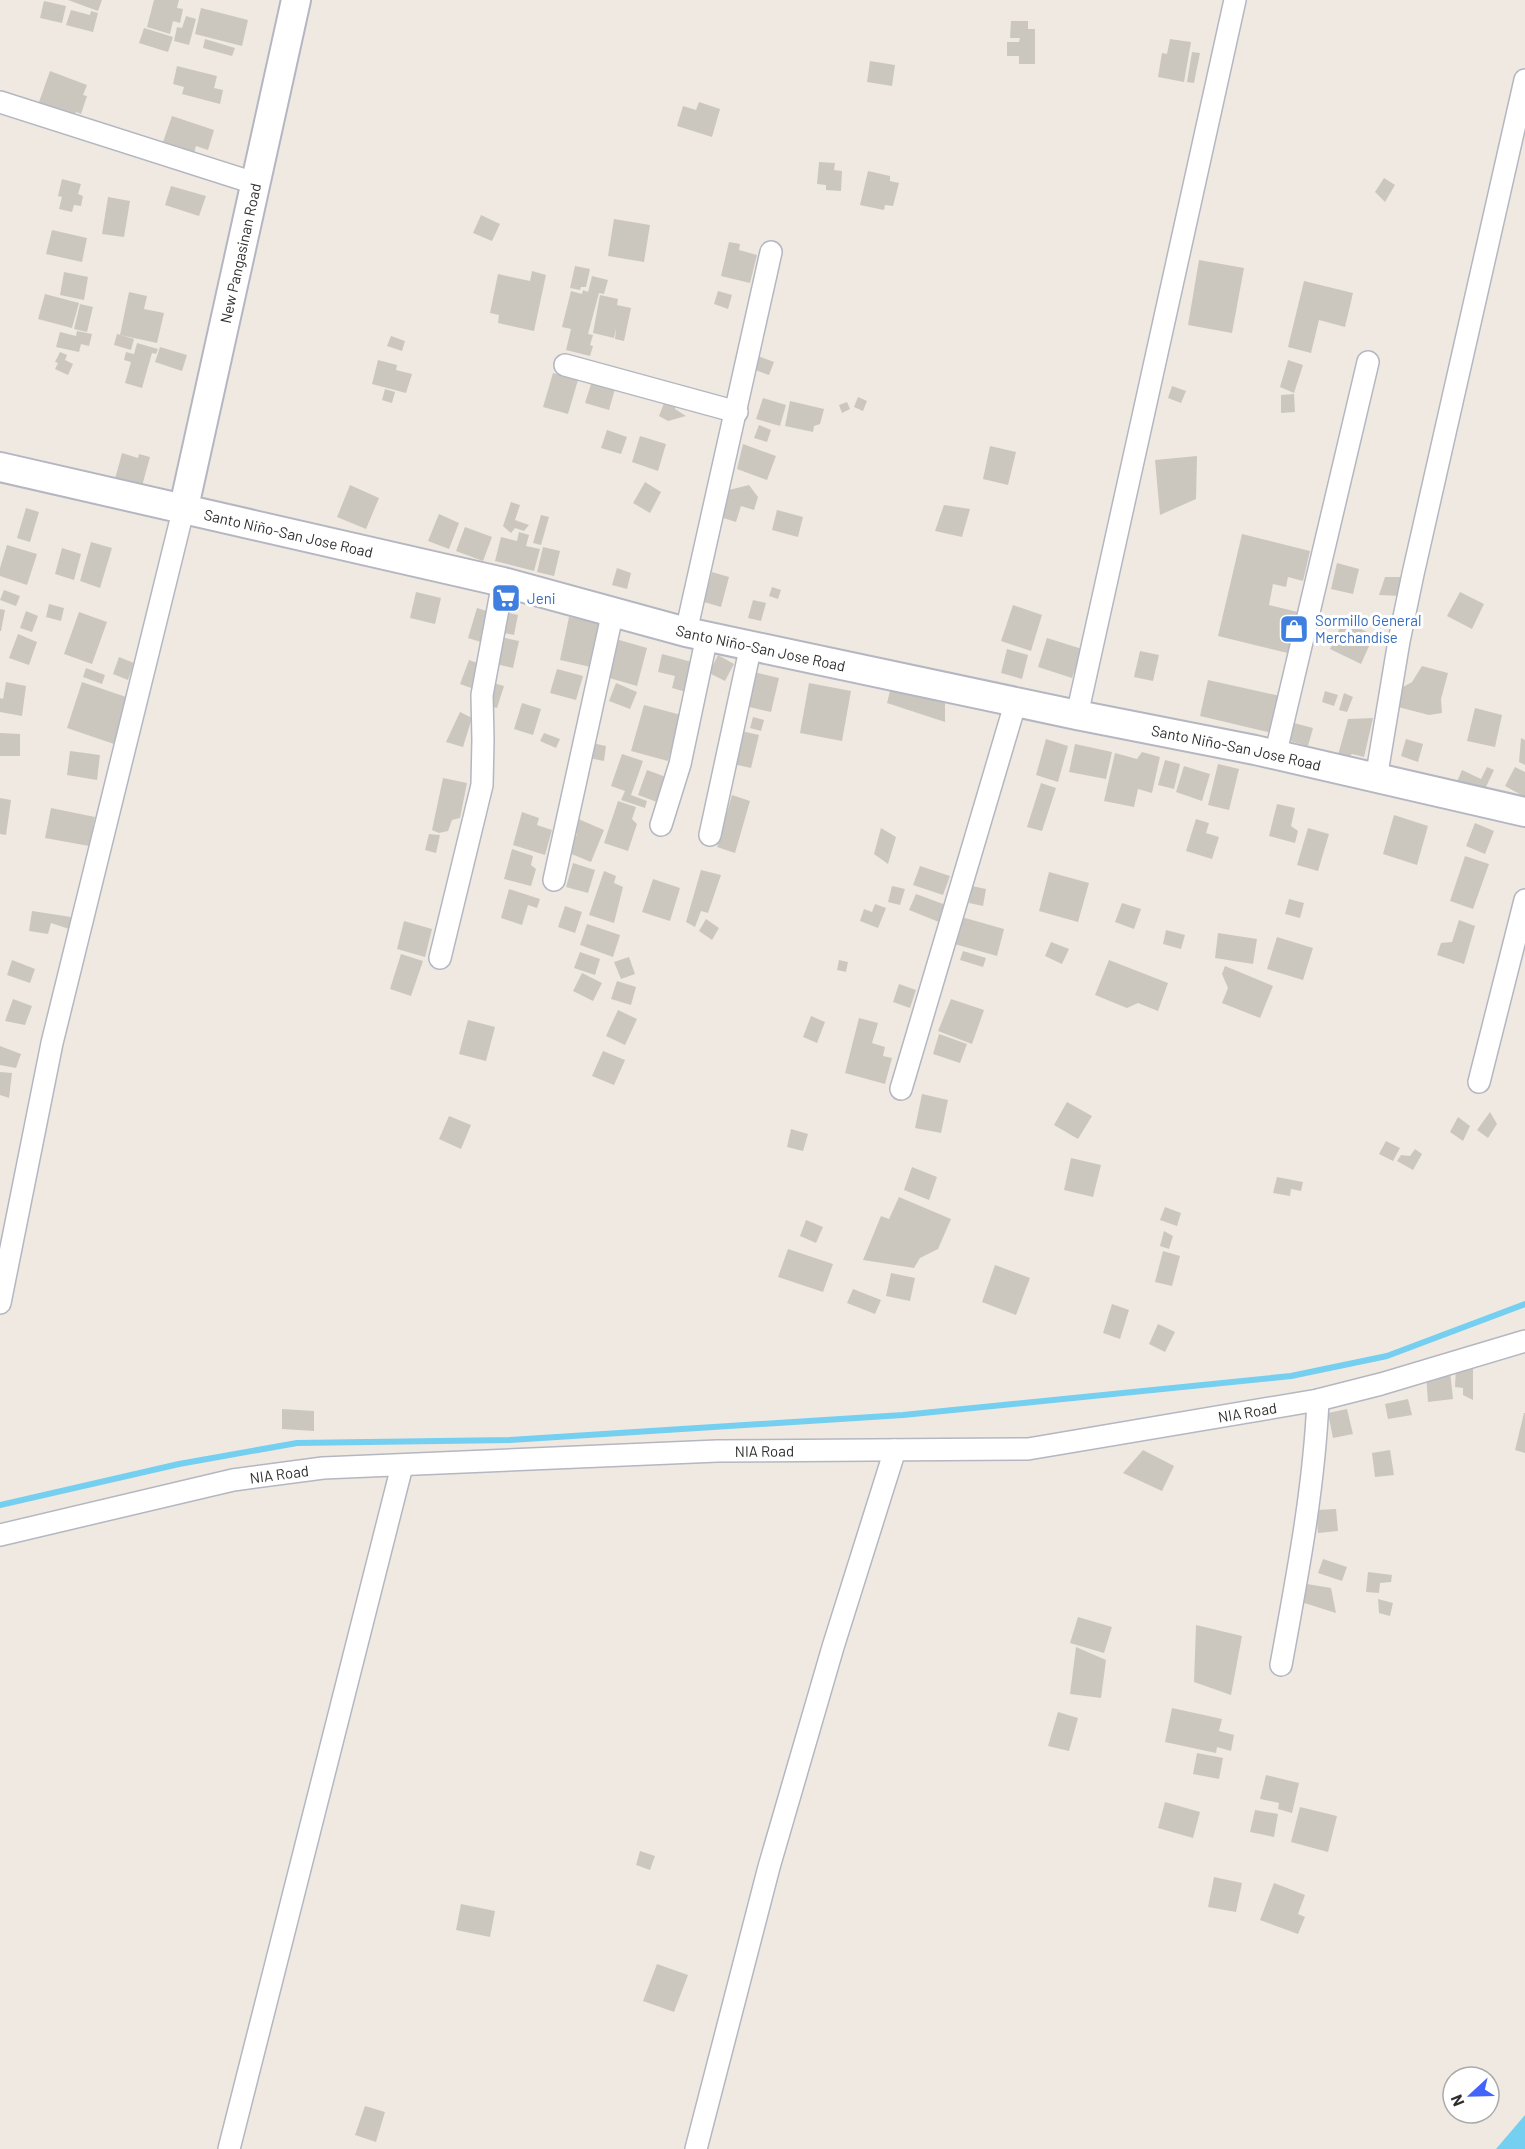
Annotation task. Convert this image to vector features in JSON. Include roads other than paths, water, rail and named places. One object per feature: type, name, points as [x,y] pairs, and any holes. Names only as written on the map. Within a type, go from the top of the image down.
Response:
[{"type":"main road","name":"New Pangasinan Road","points":[[184,507],[296,0]]},
{"type":"main road","name":"Santo Niño-San Jose Road","points":[[0,467],[184,507],[503,582],[697,634],[1077,715],[1255,750],[1525,812]]},
{"type":"street","points":[[1077,715],[1235,0]]},
{"type":"street","points":[[1376,779],[1399,641],[1413,574],[1525,80]]},
{"type":"street","points":[[0,102],[254,183]]},
{"type":"street","points":[[662,825],[680,764],[697,634],[737,412],[771,252]]},
{"type":"street","points":[[1275,756],[1368,362]]},
{"type":"street","points":[[565,365],[737,412]]},
{"type":"street","points":[[0,1303],[52,1043],[184,507]]},
{"type":"street","points":[[440,958],[482,785],[482,694],[503,582]]},
{"type":"street","points":[[554,880],[613,611]]},
{"type":"street","points":[[710,836],[751,645]]},
{"type":"street","points":[[902,1089],[1016,701]]},
{"type":"street","points":[[1479,1082],[1525,900]]},
{"type":"street","name":"NIA Road","points":[[0,1535],[233,1480],[323,1468],[717,1451],[1028,1449],[1317,1400],[1381,1384],[1525,1341]]},
{"type":"street","points":[[1281,1665],[1304,1539],[1314,1464],[1317,1400]]},
{"type":"street","points":[[696,2149],[769,1867],[895,1449]]},
{"type":"street","points":[[229,2149],[402,1466]]},
{"type":"water","points":[[1525,2115],[1525,2149],[1496,2149]]},
{"type":"waterway","points":[[0,1505],[179,1464],[297,1443],[510,1440],[903,1415],[1291,1376],[1387,1356],[1525,1304]]},
{"type":"place","name":"Jeni","points":[[506,598]]},
{"type":"place","name":"Sormillo General Merchandise","points":[[1294,629]]}]
